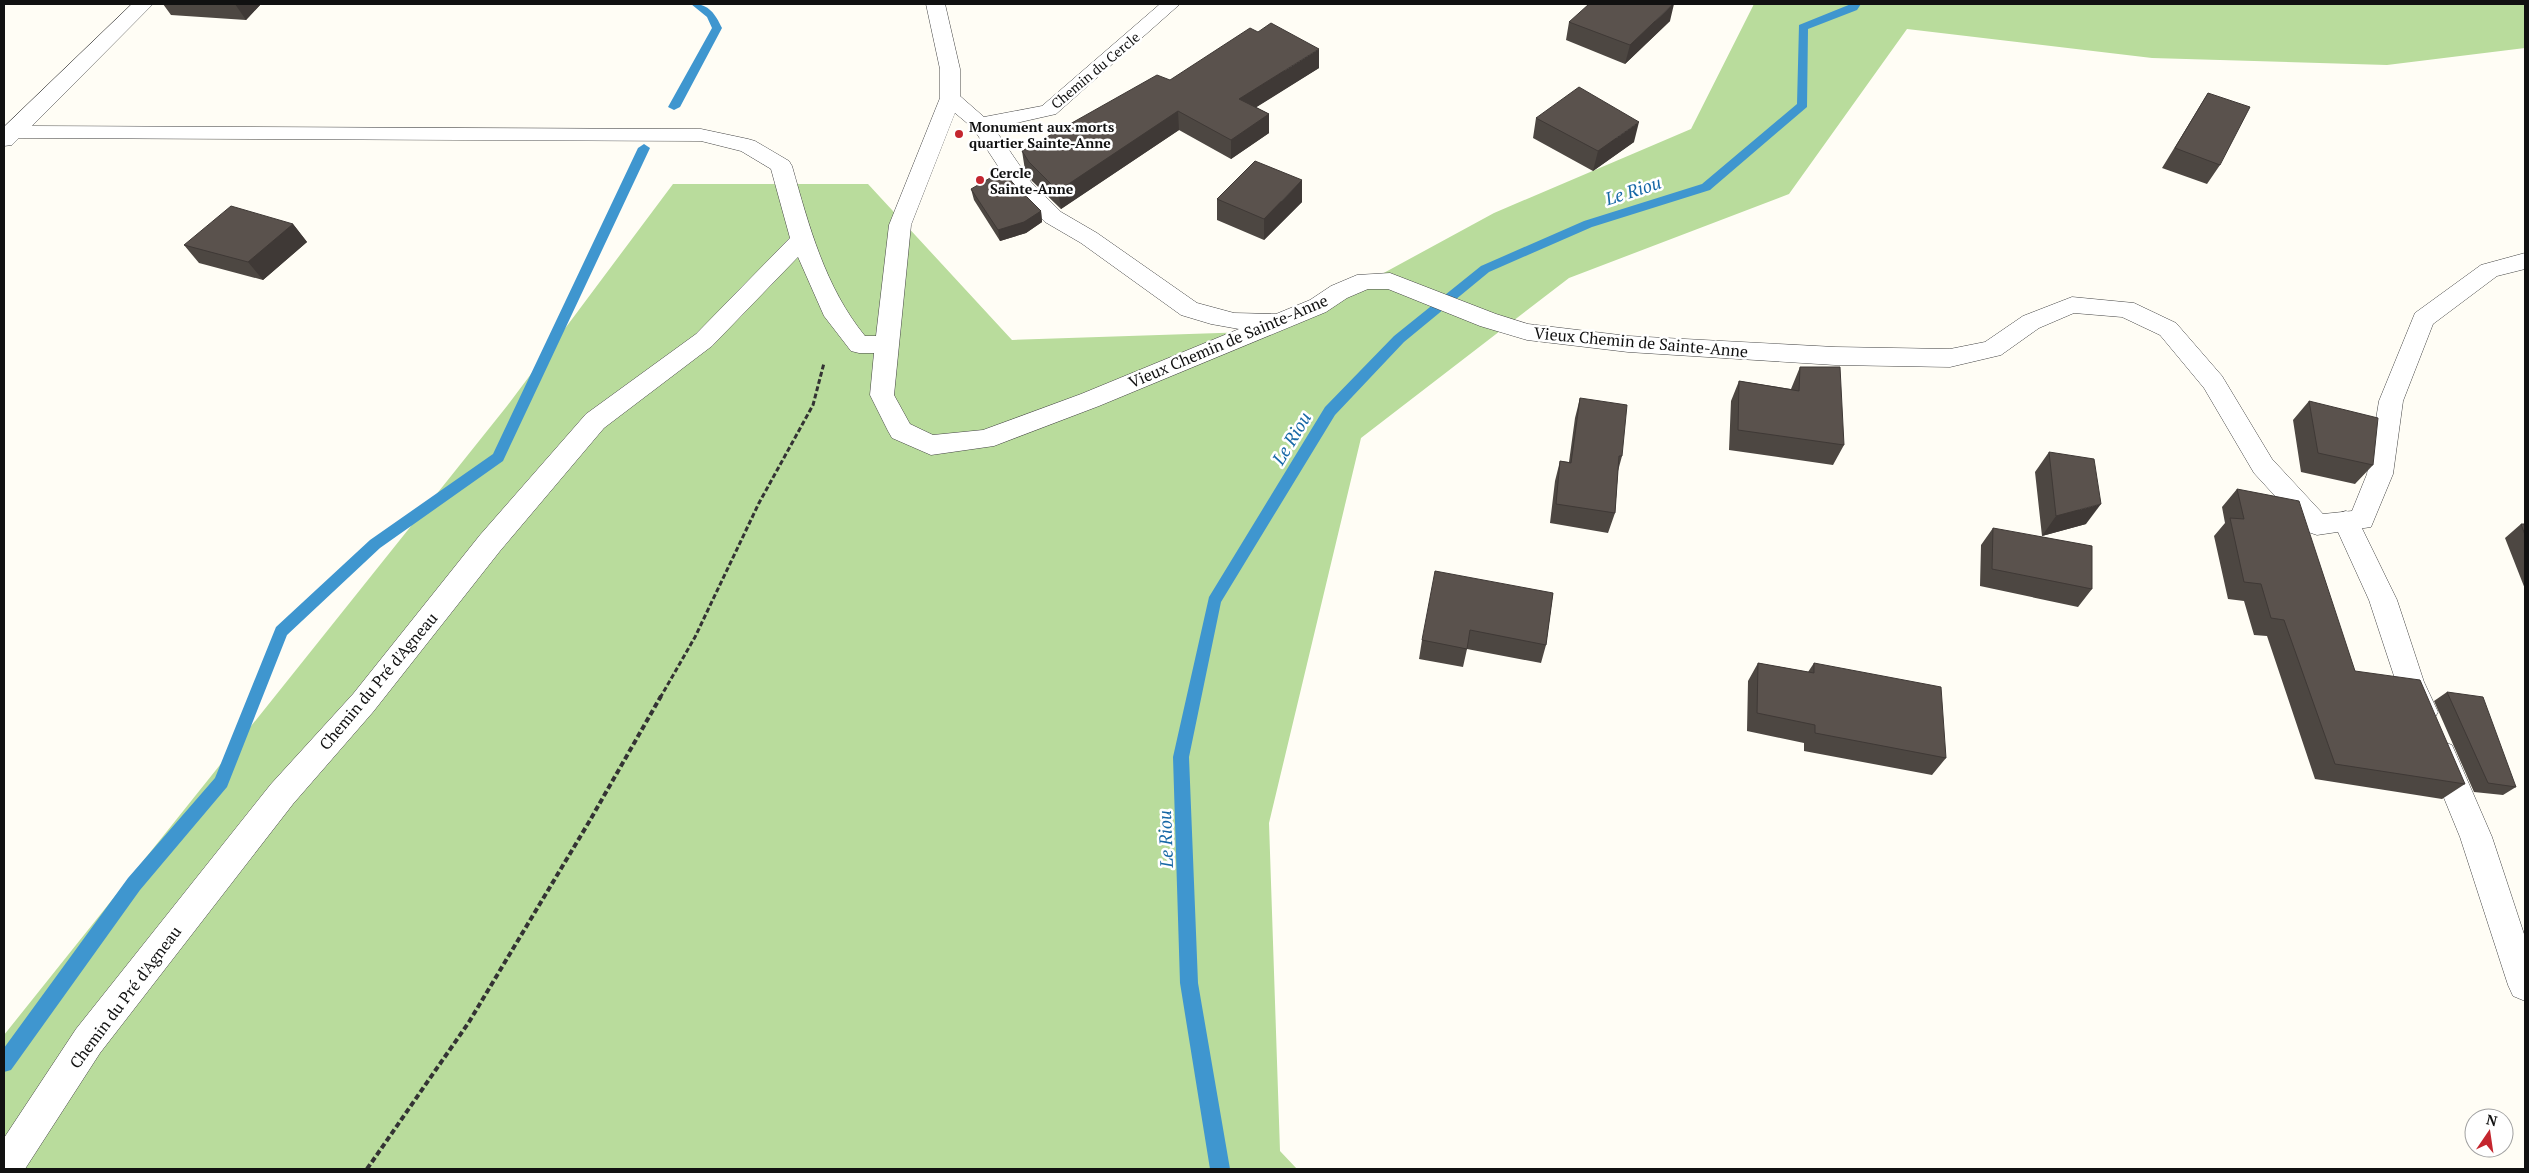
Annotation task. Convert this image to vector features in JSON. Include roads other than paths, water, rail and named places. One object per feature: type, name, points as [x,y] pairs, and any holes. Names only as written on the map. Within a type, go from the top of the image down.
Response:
[{"type":"street","points":[[7,137],[143,4]]},
{"type":"street","name":"Vieux Chemin de Sainte-Anne","points":[[935,4],[950,69],[950,98],[900,225],[882,395],[901,431],[931,445],[985,440],[1090,400],[1318,306],[1339,292],[1365,281],[1390,281],[1488,320],[1527,332],[1620,343],[1835,356],[1950,358],[1992,349],[2031,322],[2072,306],[2126,309],[2168,329],[2214,382],[2263,466],[2317,524],[2346,522],[2362,520],[2380,474],[2390,401],[2423,319],[2490,270],[2525,261]]},
{"type":"street","name":"Chemin du Cercle","points":[[980,124],[1014,119],[1049,110],[1171,4]]},
{"type":"street","points":[[950,98],[980,124],[1023,187],[1053,217],[1089,238],[1189,309],[1234,321],[1282,321]]},
{"type":"street","points":[[7,137],[701,135],[748,146],[781,166],[802,240],[836,316],[859,345],[888,344]]},
{"type":"street","name":"Chemin du Pré d'Agneau","points":[[4,1169],[88,1041],[282,794],[363,703],[490,543],[595,421],[704,340],[802,240]]},
{"type":"street","points":[[2346,522],[2383,600],[2410,682],[2476,837],[2525,985]]},
{"type":"waterway","points":[[674,107],[717,28],[711,15],[696,4]]},
{"type":"waterway","name":"Le Riou","points":[[1220,1169],[1189,983],[1181,757],[1214,601],[1330,411],[1399,339],[1485,269],[1588,224],[1706,187],[1803,105],[1803,27],[1853,8],[1856,4]]},
{"type":"waterway","points":[[4,1063],[134,884],[221,782],[281,631],[375,544],[498,457],[644,148]]},
{"type":"place","name":"Monument aux morts quartier Sainte-Anne","points":[[959,134]]},
{"type":"place","name":"Cercle Sainte-Anne","points":[[980,180]]}]
